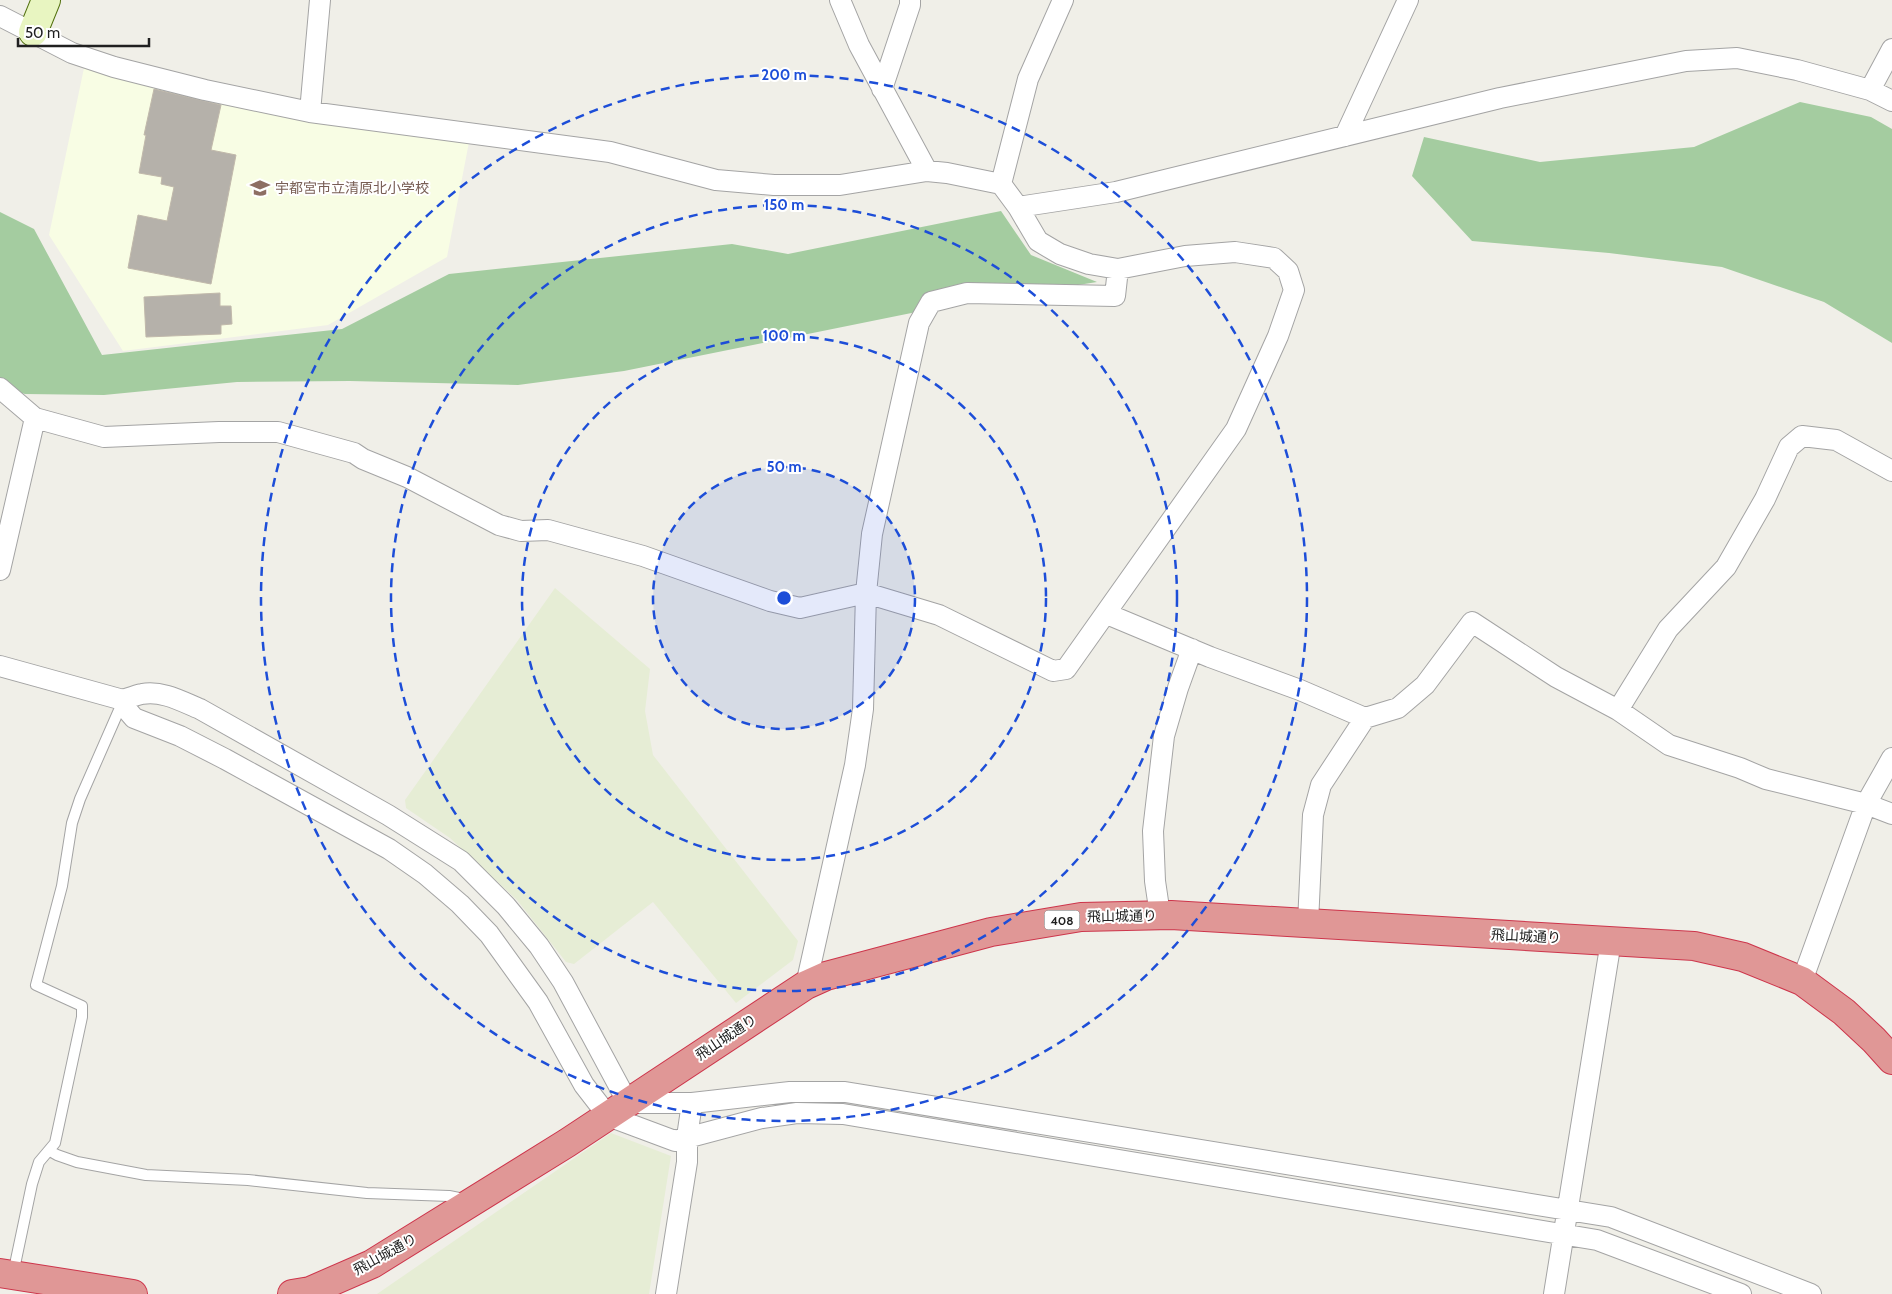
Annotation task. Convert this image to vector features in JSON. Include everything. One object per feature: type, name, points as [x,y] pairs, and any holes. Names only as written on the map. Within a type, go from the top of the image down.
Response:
[{"type":"highway","name":"飛山城通り","points":[[292,1294],[310,1291],[372,1264],[618,1109],[806,985],[826,976],[990,932],[1080,917],[1160,915],[1694,946],[1743,957],[1802,981],[1844,1012],[1892,1060]]},
{"type":"highway","points":[[6,1274],[133,1294]]},
{"type":"street","points":[[33,32],[46,0]]},
{"type":"street","points":[[310,112],[320,0]]},
{"type":"street","points":[[840,0],[858,46],[927,171]]},
{"type":"street","points":[[882,88],[910,0]]},
{"type":"street","points":[[1001,184],[1028,79],[1064,0]]},
{"type":"street","points":[[1345,136],[1408,0]]},
{"type":"street","points":[[0,16],[72,53],[114,68],[205,90],[310,112],[610,152],[716,180],[774,185],[840,185],[927,171],[1001,184],[1018,206],[1038,241],[1060,254],[1089,264],[1118,269],[1185,256],[1235,252],[1274,258],[1288,271],[1294,290],[1278,336],[1236,429],[1107,614],[1066,669],[1053,671],[939,615],[866,593],[800,608],[770,602],[643,556],[548,530],[521,531],[499,526],[407,477],[363,459],[354,453],[278,432],[219,432],[104,437],[35,418],[0,388]]},
{"type":"street","points":[[1870,90],[1892,50]]},
{"type":"street","points":[[1018,206],[1116,192],[1500,98],[1686,61],[1737,58],[1797,70],[1870,90],[1892,101]]},
{"type":"street","points":[[806,985],[855,765],[863,709],[866,593],[872,534],[919,323],[931,302],[967,293],[1114,296],[1118,269]]},
{"type":"street","points":[[0,570],[35,418]]},
{"type":"street","points":[[1618,710],[1668,629],[1726,567],[1765,499],[1789,447],[1802,436],[1836,440],[1892,471]]},
{"type":"street","points":[[1107,614],[1300,690],[1364,718],[1398,708],[1425,685],[1472,622],[1556,677],[1618,710],[1669,745],[1740,768],[1766,779],[1866,804],[1892,814]]},
{"type":"street","points":[[1160,915],[1155,881],[1153,831],[1164,736],[1192,649]]},
{"type":"street","points":[[0,666],[123,700],[143,693],[157,694],[176,699],[200,709],[388,815],[461,862],[506,906],[539,946],[563,982],[618,1109]]},
{"type":"street","points":[[123,700],[134,718],[180,736],[225,759],[389,849],[425,874],[460,904],[489,934],[538,1002],[584,1085],[618,1109],[675,1141],[762,1118],[797,1114],[844,1114],[1597,1240],[1741,1294]]},
{"type":"street","points":[[1308,923],[1313,815],[1321,785],[1364,718]]},
{"type":"street","points":[[1802,981],[1866,804],[1892,758]]},
{"type":"street","points":[[1554,1294],[1610,941]]},
{"type":"street","points":[[618,1109],[790,1092],[845,1092],[1611,1217],[1811,1294]]},
{"type":"street","points":[[666,1294],[687,1162],[692,1103]]},
{"type":"lane","points":[[6,1274],[38,1162],[50,1151],[55,1143],[82,1016],[82,1006],[36,985],[62,886],[72,823],[80,799],[123,700]]},
{"type":"lane","points":[[50,1151],[77,1162],[146,1175],[248,1180],[367,1193],[449,1196],[459,1198],[469,1204]]},
{"type":"shaded area","name":"宇都宮市立清原北小学校","points":[[84,68],[181,92],[469,142],[447,257],[328,325],[123,351],[49,235]]},
{"type":"shaded area","points":[[555,588],[650,669],[645,711],[653,755],[798,941],[793,960],[736,1003],[653,902],[574,964],[566,962],[517,900],[450,838],[406,808],[405,800]]},
{"type":"shaded area","points":[[611,1133],[671,1156],[649,1294],[377,1294]]},
{"type":"green space","points":[[1800,102],[1871,117],[1892,129],[1892,343],[1824,302],[1722,267],[1609,253],[1472,241],[1412,176],[1424,137],[1540,162],[1694,147]]},
{"type":"green space","points":[[1001,211],[1031,255],[1097,282],[951,305],[624,371],[518,385],[350,381],[237,382],[104,395],[25,394],[0,387],[0,212],[34,229],[102,355],[342,329],[449,274],[732,244],[788,254]]},
{"type":"building","points":[[154,89],[221,105],[211,150],[236,155],[211,284],[128,268],[138,215],[167,221],[174,187],[161,184],[162,177],[139,173],[146,135],[144,135]]},
{"type":"building","points":[[220,293],[220,306],[231,306],[232,324],[221,325],[221,334],[146,337],[144,297]]},
{"type":"place","name":"宇都宮市立清原北小学校","points":[[260,188]]}]
